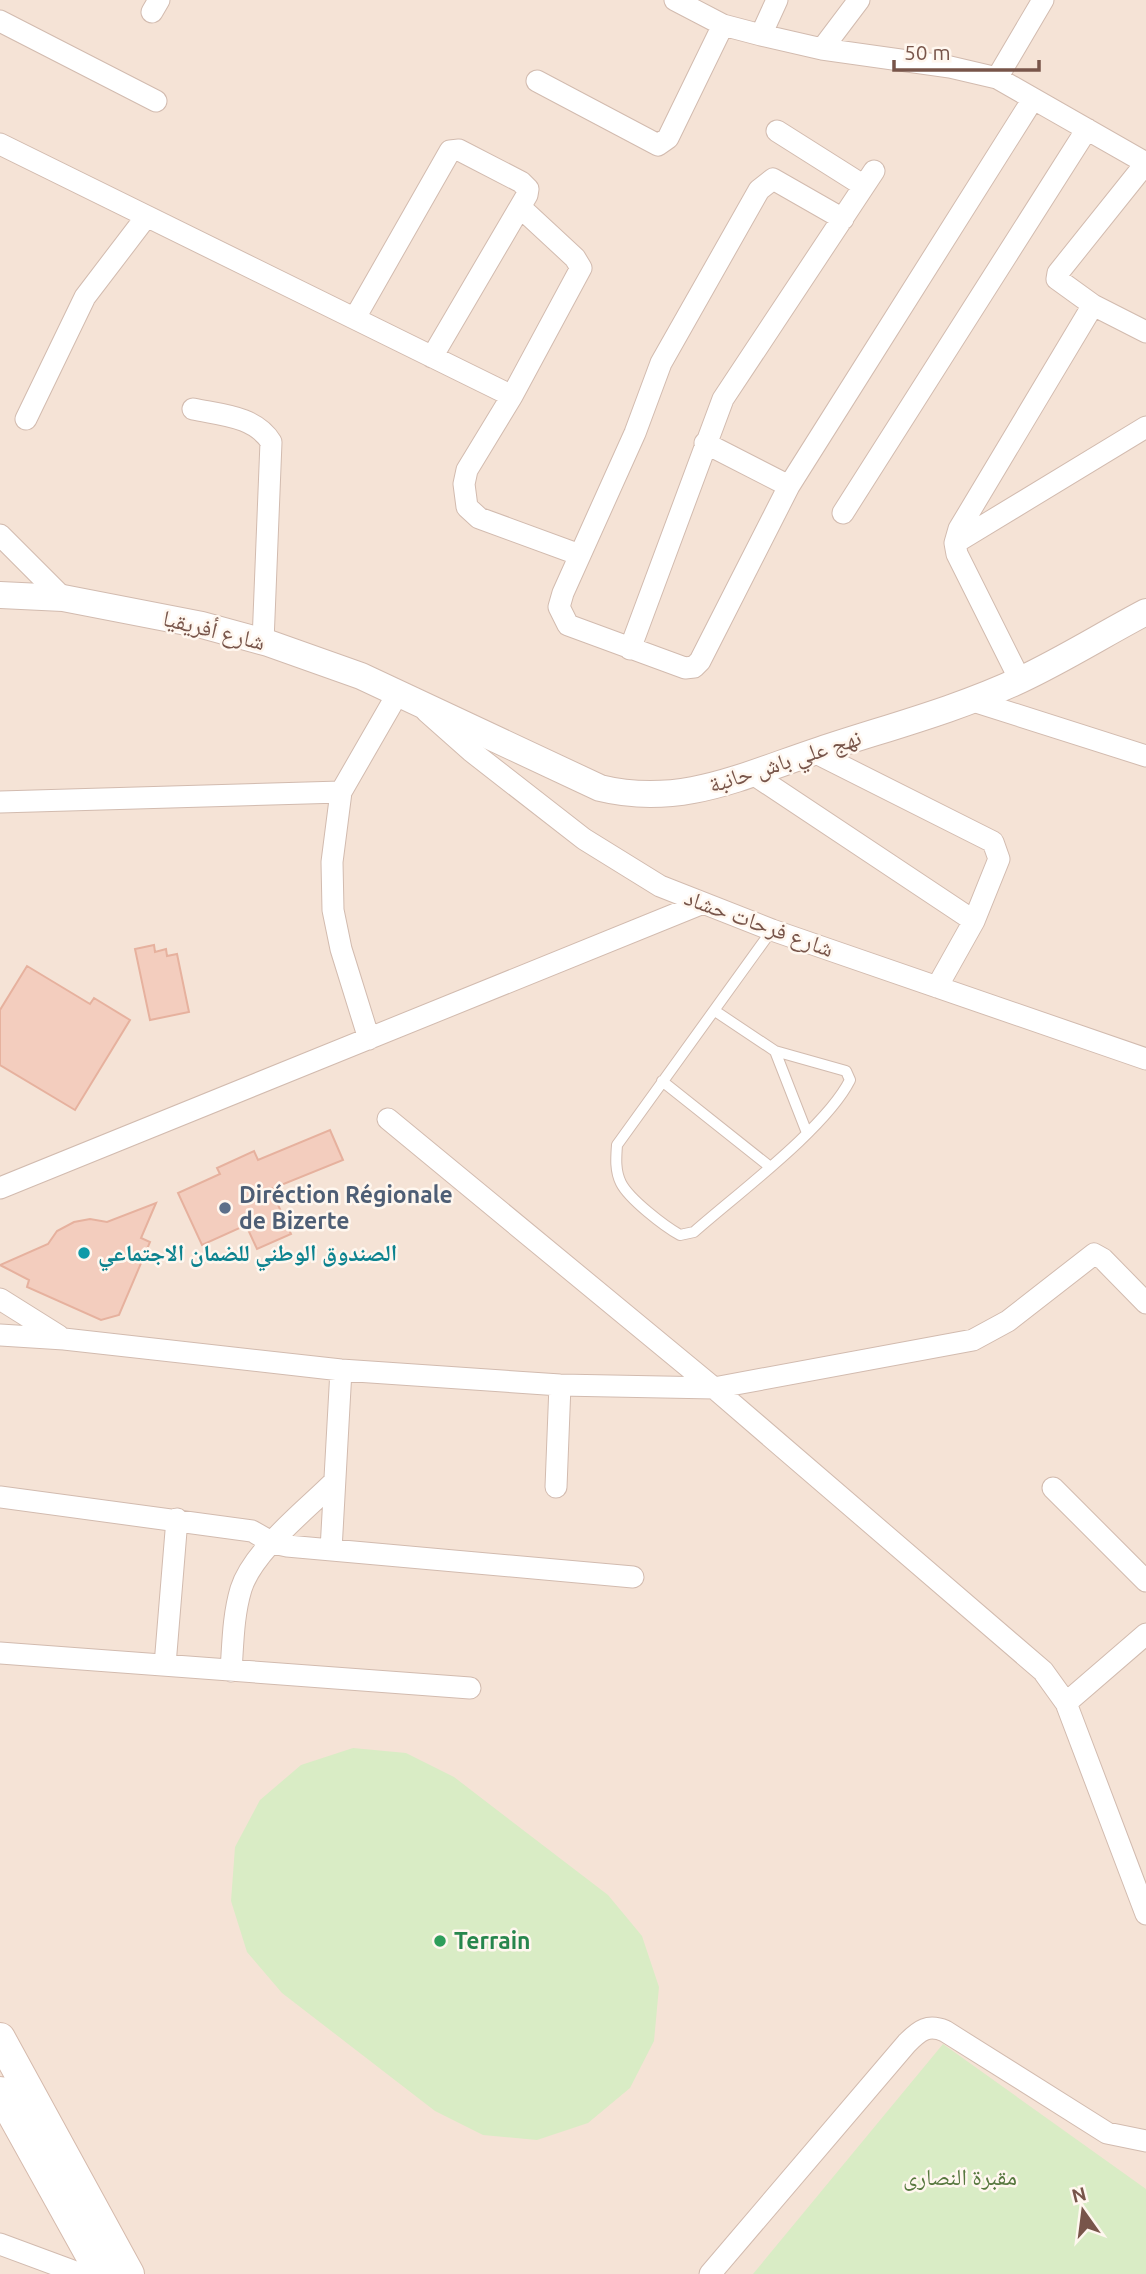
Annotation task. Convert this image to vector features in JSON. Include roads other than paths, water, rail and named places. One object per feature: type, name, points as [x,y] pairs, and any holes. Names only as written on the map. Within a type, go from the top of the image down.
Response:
[{"type":"main road","points":[[0,2038],[103,2271]]},
{"type":"main road","points":[[0,2092],[103,2271]]},
{"type":"street","points":[[675,0],[723,25],[761,35],[822,49],[950,66],[997,78],[1146,163],[1058,273],[1061,284],[1093,305],[1146,332]]},
{"type":"street","points":[[761,35],[777,0]]},
{"type":"street","points":[[822,49],[859,0]]},
{"type":"street","points":[[997,78],[1044,0]]},
{"type":"street","points":[[0,21],[156,101]]},
{"type":"street","points":[[537,81],[658,145],[668,138],[723,25]]},
{"type":"street","points":[[843,219],[773,179],[759,190],[661,363],[563,593],[559,607],[562,617],[577,631],[685,668],[694,667],[789,486],[1033,99]]},
{"type":"street","points":[[843,513],[1087,129]]},
{"type":"street","points":[[630,649],[723,400],[869,178],[777,131]]},
{"type":"street","points":[[0,144],[146,217],[356,316],[512,396]]},
{"type":"street","points":[[356,316],[443,158],[450,151],[459,150],[521,182],[528,189],[520,208],[432,357]]},
{"type":"street","points":[[520,208],[575,258],[581,268],[512,396],[467,470],[464,484],[467,507],[480,518],[580,555]]},
{"type":"street","points":[[26,419],[85,297],[146,217]]},
{"type":"street","points":[[1020,680],[957,554],[955,542],[959,530],[1093,305]]},
{"type":"street","points":[[193,409],[252,423],[264,431],[271,442],[263,642]]},
{"type":"street","points":[[955,542],[1146,427]]},
{"type":"street","points":[[705,443],[789,486]]},
{"type":"street","points":[[0,535],[63,598]]},
{"type":"street","name":"شارع أفريقيا","points":[[0,595],[63,598],[189,622],[263,642],[361,676],[408,698]]},
{"type":"street","name":"نهج علي باش حانبة","points":[[408,698],[565,774],[600,788],[631,796],[688,793],[753,774],[1020,680],[1146,612]]},
{"type":"street","points":[[369,1039],[341,949],[333,910],[332,862],[341,792],[408,698]]},
{"type":"street","name":"شارع فرحات حشاد","points":[[408,698],[584,839],[660,886],[772,930],[1146,1059]]},
{"type":"street","points":[[970,699],[1146,756]]},
{"type":"street","points":[[814,752],[993,842],[999,859],[974,921],[937,987]]},
{"type":"street","points":[[753,774],[974,921]]},
{"type":"street","points":[[0,802],[341,792]]},
{"type":"street","points":[[0,1188],[703,903]]},
{"type":"street","points":[[388,1119],[715,1388],[1043,1671],[1066,1703],[1146,1914]]},
{"type":"street","points":[[0,1335],[64,1339],[341,1370],[560,1385],[715,1388],[973,1340],[1008,1321],[1094,1254],[1103,1259],[1146,1303]]},
{"type":"street","points":[[0,1299],[64,1339]]},
{"type":"street","points":[[331,1550],[341,1370]]},
{"type":"street","points":[[556,1487],[560,1385]]},
{"type":"street","points":[[231,1671],[235,1615],[242,1586],[253,1565],[334,1482]]},
{"type":"street","points":[[1053,1488],[1146,1581]]},
{"type":"street","points":[[0,1497],[252,1531],[273,1543],[633,1577]]},
{"type":"street","points":[[164,1665],[177,1519]]},
{"type":"street","points":[[1066,1703],[1146,1634]]},
{"type":"street","points":[[0,1653],[470,1688]]},
{"type":"street","points":[[710,2274],[907,2043],[925,2028],[935,2027],[945,2031],[1107,2133],[1146,2141]]},
{"type":"street","points":[[0,2244],[103,2271]]},
{"type":"lane","points":[[715,1010],[775,1051],[846,1071],[850,1080],[843,1093],[807,1133],[694,1232],[680,1235],[666,1227],[621,1185],[615,1163],[617,1145],[772,930]]},
{"type":"lane","points":[[775,1051],[807,1133]]},
{"type":"lane","points":[[662,1081],[769,1166]]},
{"type":"place","name":"Diréction Régionale de Bizerte","points":[[225,1208]]},
{"type":"place","name":"الصندوق الوطني للضمان الاجتماعي","points":[[84,1253]]},
{"type":"place","name":"Terrain","points":[[440,1941]]},
{"type":"park label","name":"مقبرة النصارى","points":[[960,2177]]}]
